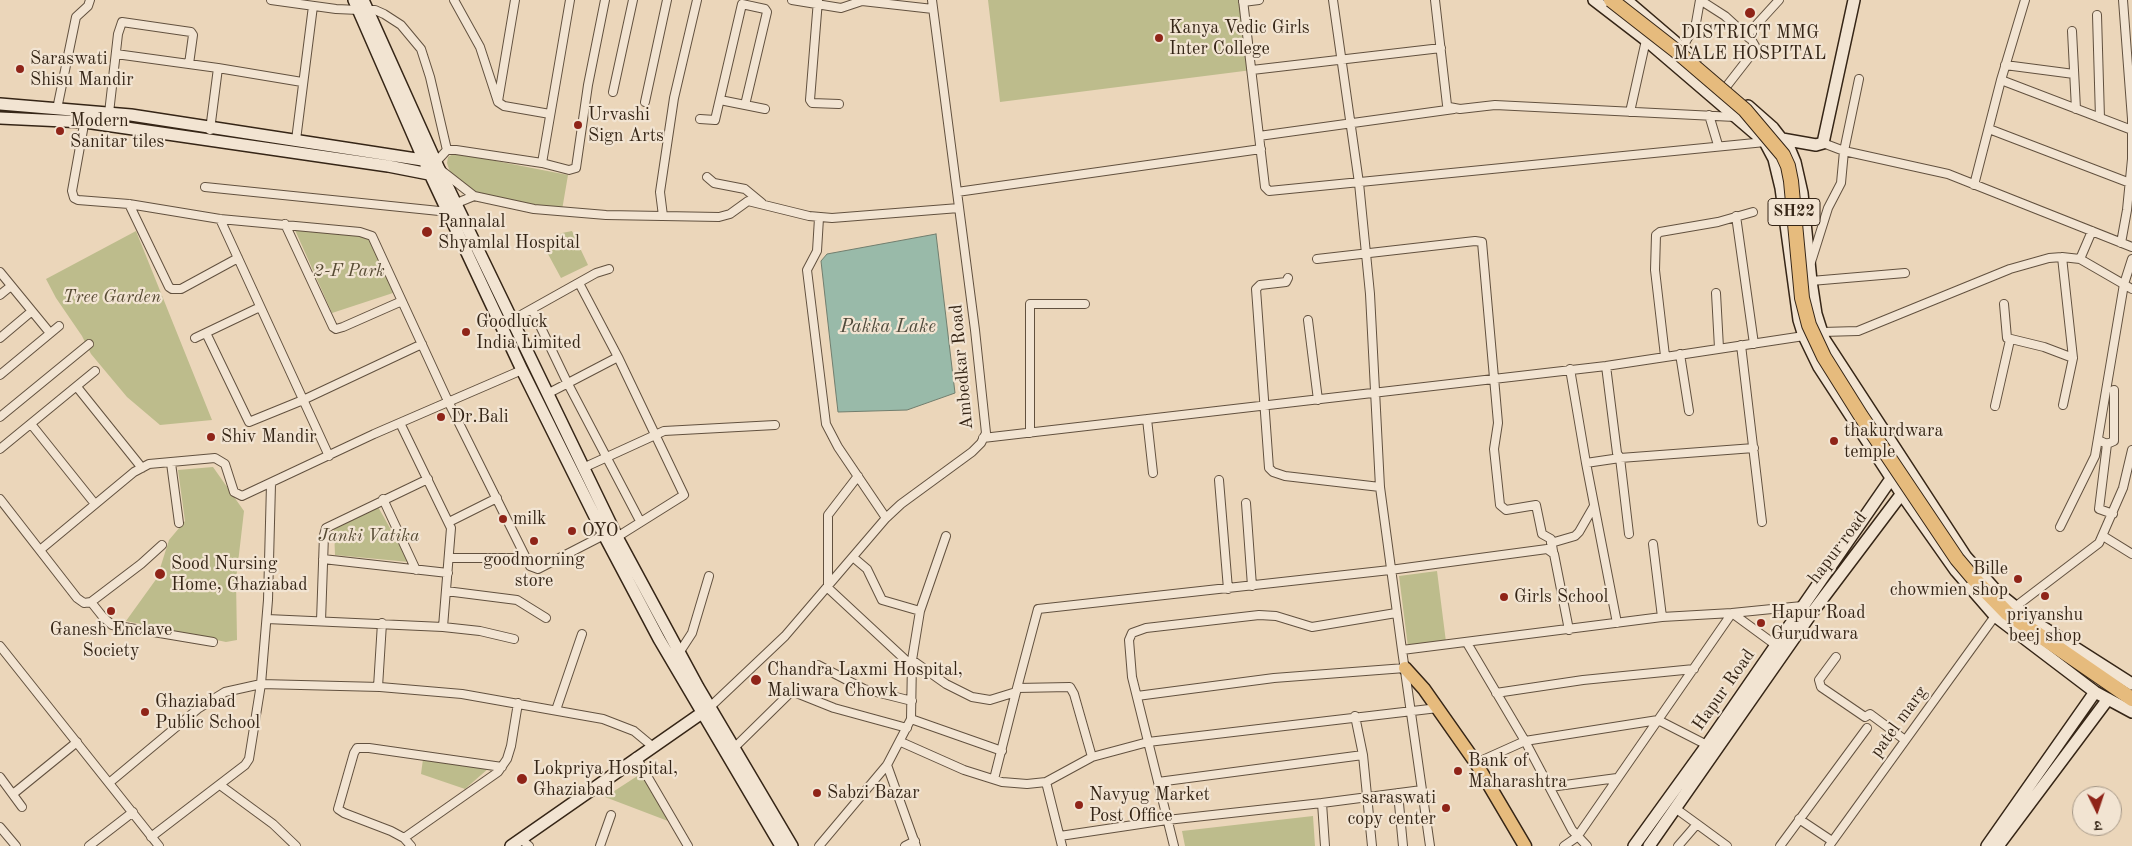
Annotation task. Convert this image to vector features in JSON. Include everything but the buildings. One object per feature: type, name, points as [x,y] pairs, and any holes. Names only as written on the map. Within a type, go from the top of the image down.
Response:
[{"type":"highway","name":"SH22","points":[[1610,0],[1675,50],[1745,110],[1783,156],[1791,182],[1802,298],[1809,324],[1824,357],[1900,472]]},
{"type":"highway","points":[[1900,472],[1957,559],[2007,613],[2046,642],[2131,694]]},
{"type":"main road","points":[[1405,668],[1438,708],[1476,763],[1525,846]]},
{"type":"street","points":[[57,109],[76,17],[88,6],[90,0]]},
{"type":"street","points":[[271,0],[313,6],[361,5],[384,14],[401,25],[421,49],[430,77],[447,150],[437,171]]},
{"type":"street","points":[[454,0],[480,47],[498,102],[504,106],[550,114]]},
{"type":"street","points":[[498,102],[516,0]]},
{"type":"street","points":[[542,163],[570,0]]},
{"type":"street","points":[[447,150],[542,163],[569,170],[576,168],[588,86],[605,0]]},
{"type":"street","points":[[613,92],[634,0]]},
{"type":"street","points":[[645,102],[667,0]]},
{"type":"street","points":[[663,216],[660,192],[674,98],[696,0]]},
{"type":"street","points":[[794,0],[844,8],[862,1],[933,9]]},
{"type":"street","name":"Ambedkar Road","points":[[707,710],[785,636],[854,558],[886,518],[901,504],[972,452],[983,438],[986,423],[932,0]]},
{"type":"street","points":[[1259,0],[1243,1],[1265,187],[1269,191],[1718,145],[1765,142]]},
{"type":"street","points":[[1333,0],[1352,125],[1370,294],[1380,487],[1396,614],[1430,846]]},
{"type":"street","points":[[1435,0],[1447,105],[1454,109]]},
{"type":"street","points":[[1594,0],[1646,40],[1765,142],[1774,158],[1781,188],[1798,312],[1804,336],[1818,367],[1900,472],[1917,480],[1969,561],[2015,608],[2131,694]]},
{"type":"street","points":[[1626,0],[1773,128],[1790,150],[1800,183],[1809,268],[1822,332],[1900,472],[1901,493],[1956,572],[1995,616],[2095,692],[2132,712]]},
{"type":"street","points":[[1672,62],[1683,48],[1696,23],[1700,0],[1725,16],[1755,46],[1754,51],[1726,87]]},
{"type":"street","points":[[1749,38],[1748,34],[1779,0]]},
{"type":"street","points":[[1823,143],[1854,0]]},
{"type":"street","points":[[1974,185],[2000,80],[2025,0]]},
{"type":"street","points":[[2121,243],[2130,183],[2132,130],[2123,0]]},
{"type":"street","points":[[700,119],[716,120],[742,4],[755,3],[766,12],[745,105]]},
{"type":"street","points":[[817,3],[810,100],[812,102],[840,104]]},
{"type":"street","points":[[361,5],[424,160],[474,196],[534,209],[606,215],[719,217],[730,214],[748,202],[820,218],[892,215],[959,208]]},
{"type":"street","points":[[361,5],[437,171],[522,370],[604,535],[659,639],[734,748],[792,846]]},
{"type":"street","points":[[296,140],[313,6]]},
{"type":"street","points":[[2097,15],[2100,118]]},
{"type":"street","points":[[109,113],[120,25],[122,22],[127,21],[191,32],[194,35],[189,64]]},
{"type":"street","points":[[2072,31],[2076,109]]},
{"type":"street","points":[[1630,112],[1646,40]]},
{"type":"street","points":[[1252,70],[1441,48]]},
{"type":"street","points":[[116,54],[302,82]]},
{"type":"street","points":[[2005,65],[2074,74]]},
{"type":"street","points":[[210,134],[218,68]]},
{"type":"street","points":[[1809,268],[1828,208],[1839,188],[1844,151],[1859,79]]},
{"type":"street","points":[[2000,80],[2132,130]]},
{"type":"street","points":[[720,100],[765,109]]},
{"type":"street","points":[[0,104],[57,109],[86,117],[210,134],[437,171]]},
{"type":"street","points":[[1259,136],[1495,105],[1737,117]]},
{"type":"street","points":[[0,118],[86,117],[109,113],[210,134],[296,140],[424,160]]},
{"type":"street","points":[[1710,115],[1718,145]]},
{"type":"street","points":[[86,117],[73,195],[83,201],[129,204],[220,219],[360,232],[372,236],[448,401],[498,498],[530,566],[538,569],[604,535]]},
{"type":"street","points":[[1989,129],[2130,183]]},
{"type":"street","points":[[1782,139],[1810,144]]},
{"type":"street","points":[[1790,150],[1810,144],[1823,143],[1844,151],[1948,174],[2132,247]]},
{"type":"street","points":[[957,192],[1261,149]]},
{"type":"street","points":[[707,177],[714,183],[748,191],[764,205]]},
{"type":"street","points":[[1781,188],[1800,183]]},
{"type":"street","points":[[205,187],[451,207],[474,196]]},
{"type":"street","points":[[129,204],[169,287],[172,289],[181,289],[238,258]]},
{"type":"street","points":[[451,207],[512,320],[616,537],[680,653],[707,710],[781,846]]},
{"type":"street","points":[[1665,356],[1655,270],[1656,235],[1660,232],[1718,222],[1753,212]]},
{"type":"street","points":[[1736,216],[1754,344]]},
{"type":"street","points":[[820,218],[817,250],[807,270],[823,403],[831,434],[886,518]]},
{"type":"street","points":[[220,219],[329,456]]},
{"type":"street","points":[[284,224],[333,327],[336,329],[402,300]]},
{"type":"street","points":[[2080,259],[2092,231]]},
{"type":"street","points":[[1317,259],[1475,241],[1482,242],[1498,423],[1495,456],[1501,508],[1506,510],[1536,505],[1542,534],[1551,540],[1570,630]]},
{"type":"street","points":[[2062,257],[2073,358],[2063,405]]},
{"type":"street","points":[[1822,332],[1858,331],[2010,269],[2049,258],[2080,259],[2132,289]]},
{"type":"street","points":[[2060,527],[2091,468],[2098,440],[2124,284],[2132,259]]},
{"type":"street","points":[[512,320],[579,283],[609,269]]},
{"type":"street","points":[[0,272],[50,333]]},
{"type":"street","points":[[1811,281],[1905,273]]},
{"type":"street","points":[[1288,278],[1286,282],[1260,285],[1256,289],[1269,468],[1285,476],[1380,487]]},
{"type":"street","points":[[579,283],[618,357],[684,495],[616,537]]},
{"type":"street","points":[[0,295],[12,286]]},
{"type":"street","points":[[1716,293],[1718,348]]},
{"type":"street","points":[[1030,433],[1030,304],[1085,304]]},
{"type":"street","points":[[2004,304],[2005,336],[2010,340],[2044,347],[2073,358]]},
{"type":"street","points":[[195,338],[260,306]]},
{"type":"street","points":[[532,309],[567,382],[640,521]]},
{"type":"street","points":[[0,338],[32,311]]},
{"type":"street","points":[[1308,320],[1318,400]]},
{"type":"street","points":[[0,375],[59,326]]},
{"type":"street","points":[[206,333],[249,422],[303,400],[422,344]]},
{"type":"street","points":[[983,438],[1606,366],[1804,336]]},
{"type":"street","points":[[1995,406],[2010,340]]},
{"type":"street","points":[[0,417],[89,344]]},
{"type":"street","points":[[1741,345],[1762,522]]},
{"type":"street","points":[[1680,354],[1689,411]]},
{"type":"street","points":[[547,394],[618,357]]},
{"type":"street","points":[[1606,366],[1629,534]]},
{"type":"street","points":[[1570,369],[1617,624]]},
{"type":"street","points":[[40,550],[95,504],[149,464],[215,458],[228,468],[234,492],[238,496],[271,484],[448,401],[522,370]]},
{"type":"street","points":[[0,449],[95,371]]},
{"type":"street","points":[[77,387],[142,468]]},
{"type":"street","points":[[2098,440],[2107,444],[2114,441],[2114,390]]},
{"type":"street","points":[[1147,419],[1153,473]]},
{"type":"street","points":[[400,423],[450,522],[452,534],[443,627]]},
{"type":"street","points":[[31,424],[95,504]]},
{"type":"street","points":[[583,468],[655,434],[685,428],[775,425]]},
{"type":"street","points":[[2107,444],[2099,509],[2113,514]]},
{"type":"street","points":[[1586,463],[1620,458],[1754,448]]},
{"type":"street","points":[[2015,608],[2091,550],[2103,536],[2128,474],[2132,450]]},
{"type":"street","points":[[171,463],[179,523]]},
{"type":"street","name":"Hapur Road","points":[[1634,846],[1777,646],[1802,606],[1900,472]]},
{"type":"street","points":[[858,476],[828,515],[828,588],[912,663],[946,684],[972,697],[990,700],[1017,690],[1070,687],[1074,694],[1092,757]]},
{"type":"street","points":[[321,621],[326,528],[428,478]]},
{"type":"street","points":[[1219,480],[1228,589]]},
{"type":"street","name":"hapur road","points":[[1649,846],[1811,614],[1901,493],[1917,480]]},
{"type":"street","points":[[151,837],[245,765],[249,758],[261,684],[266,619],[271,484]]},
{"type":"street","points":[[450,522],[498,498]]},
{"type":"street","points":[[0,499],[78,598],[84,603],[91,602],[141,564],[162,545]]},
{"type":"street","points":[[383,499],[416,570]]},
{"type":"street","points":[[1246,503],[1252,586]]},
{"type":"street","points":[[994,779],[1038,609],[1390,570],[1547,549],[1580,532],[1594,506]]},
{"type":"street","points":[[820,846],[887,765],[901,742],[911,719],[912,663],[920,611],[946,536]]},
{"type":"street","points":[[2103,536],[2132,554]]},
{"type":"street","points":[[1652,544],[1662,617]]},
{"type":"street","points":[[323,558],[448,573]]},
{"type":"street","points":[[450,558],[526,558]]},
{"type":"street","points":[[854,558],[866,569],[882,600],[920,611]]},
{"type":"street","points":[[680,653],[692,633],[709,576]]},
{"type":"street","points":[[446,590],[517,600],[546,618]]},
{"type":"street","points":[[91,602],[112,625],[213,642]]},
{"type":"street","points":[[1402,650],[1662,617],[1802,606]]},
{"type":"street","points":[[1732,613],[1777,646]]},
{"type":"street","points":[[1564,846],[1577,837],[1732,613]]},
{"type":"street","points":[[1174,846],[1132,677],[1129,640],[1136,630],[1260,614],[1276,616],[1312,627],[1396,614]]},
{"type":"street","name":"patel marg","points":[[1830,844],[1995,616]]},
{"type":"street","points":[[266,619],[443,627],[488,632],[514,639]]},
{"type":"street","points":[[378,687],[382,623]]},
{"type":"street","points":[[556,710],[582,634]]},
{"type":"street","points":[[1467,643],[1525,740],[1577,837],[1587,846]]},
{"type":"street","points":[[0,646],[159,846]]},
{"type":"street","points":[[1836,658],[1819,680],[1821,687],[1865,717],[1870,714],[1905,740]]},
{"type":"street","points":[[818,665],[864,688],[912,701]]},
{"type":"street","points":[[1137,696],[1274,678],[1405,668]]},
{"type":"street","points":[[1496,693],[1583,680],[1694,669]]},
{"type":"street","points":[[109,783],[199,708],[225,692],[261,684],[378,687],[462,694],[603,719],[634,731],[652,746]]},
{"type":"street","points":[[734,748],[790,693],[794,692],[834,708],[907,728]]},
{"type":"street","points":[[1987,846],[2095,692]]},
{"type":"street","points":[[1998,846],[2108,699]]},
{"type":"street","points":[[404,838],[486,782],[502,767],[511,746],[518,704]]},
{"type":"street","points":[[901,742],[964,770],[1015,784],[1046,782],[1092,757],[1148,742],[1355,716],[1438,708]]},
{"type":"street","points":[[511,846],[525,842],[636,757],[707,710]]},
{"type":"street","points":[[1355,716],[1363,755],[1372,846]]},
{"type":"street","points":[[911,719],[1002,751]]},
{"type":"street","points":[[1476,763],[1525,740],[1658,720],[1707,745]]},
{"type":"street","points":[[1781,845],[1867,728]]},
{"type":"street","points":[[13,794],[77,742]]},
{"type":"street","points":[[411,846],[404,838],[338,809],[357,748],[502,767]]},
{"type":"street","points":[[1158,782],[1363,755]]},
{"type":"street","points":[[636,757],[686,845]]},
{"type":"street","points":[[887,765],[915,844],[905,846]]},
{"type":"street","points":[[0,777],[22,807]]},
{"type":"street","points":[[1550,787],[1617,778]]},
{"type":"street","points":[[1046,782],[1062,846]]},
{"type":"street","points":[[220,784],[278,829],[296,846]]},
{"type":"street","points":[[1060,836],[1167,820],[1422,790]]},
{"type":"street","points":[[1398,793],[1403,846]]},
{"type":"street","points":[[1322,803],[1326,846]]},
{"type":"street","points":[[1675,808],[1726,846]]},
{"type":"street","points":[[95,844],[133,812]]},
{"type":"street","points":[[600,846],[611,815]]},
{"type":"street","points":[[1799,819],[1830,844]]},
{"type":"street","points":[[1678,846],[1697,824]]},
{"type":"street","points":[[0,827],[3,836],[16,846]]},
{"type":"green space","points":[[988,0],[1243,0],[1252,70],[1000,102]]},
{"type":"green space","points":[[455,153],[568,175],[562,210],[478,194],[451,175],[447,163],[448,157]]},
{"type":"green space","name":"2-F Park","points":[[295,230],[357,234],[370,237],[396,292],[332,313]]},
{"type":"green space","name":"Tree Garden","points":[[136,231],[212,420],[160,425],[127,397],[91,354],[82,336],[56,298],[46,279]]},
{"type":"green space","points":[[572,231],[588,265],[561,278],[542,243],[562,233]]},
{"type":"green space","points":[[213,467],[244,511],[236,580],[237,640],[226,642],[126,621],[157,578],[169,540],[185,521],[178,470]]},
{"type":"green space","name":"Janki Vatika","points":[[377,505],[409,562],[335,555],[334,528]]},
{"type":"green space","points":[[1437,571],[1446,642],[1408,647],[1399,576]]},
{"type":"green space","points":[[423,759],[489,768],[465,789],[421,774]]},
{"type":"green space","points":[[642,773],[668,821],[605,797]]},
{"type":"green space","points":[[1313,816],[1315,846],[1185,846],[1182,831]]},
{"type":"water","name":"Pakka Lake","points":[[936,234],[955,393],[907,410],[838,412],[821,261],[827,254]]},
{"type":"place","name":"DISTRICT MMG MALE HOSPITAL","points":[[1750,13]]},
{"type":"place","name":"Kanya Vedic Girls Inter College","points":[[1159,38]]},
{"type":"place","name":"Saraswati Shisu Mandir","points":[[20,69]]},
{"type":"place","name":"Urvashi Sign Arts","points":[[578,125]]},
{"type":"place","name":"Modern Sanitar tiles","points":[[60,131]]},
{"type":"place","name":"Pannalal Shyamlal Hospital","points":[[427,232]]},
{"type":"place","name":"Goodluck India Limited","points":[[466,332]]},
{"type":"place","name":"Dr.Bali","points":[[441,417]]},
{"type":"place","name":"Shiv Mandir","points":[[211,437]]},
{"type":"place","name":"thakurdwara temple","points":[[1834,441]]},
{"type":"place","name":"milk","points":[[503,519]]},
{"type":"place","name":"OYO","points":[[572,531]]},
{"type":"place","name":"goodmorning store","points":[[534,541]]},
{"type":"place","name":"Sood Nursing Home, Ghaziabad","points":[[160,574]]},
{"type":"place","name":"Bille chowmien shop","points":[[2018,579]]},
{"type":"place","name":"priyanshu beej shop","points":[[2045,596]]},
{"type":"place","name":"Girls School","points":[[1504,597]]},
{"type":"place","name":"Ganesh Enclave Society","points":[[111,611]]},
{"type":"place","name":"Hapur Road Gurudwara","points":[[1761,623]]},
{"type":"place","name":"Chandra Laxmi Hospital, Maliwara Chowk","points":[[756,680]]},
{"type":"place","name":"Ghaziabad Public School","points":[[145,712]]},
{"type":"place","name":"Bank of Maharashtra","points":[[1458,771]]},
{"type":"place","name":"Lokpriya Hospital, Ghaziabad","points":[[522,779]]},
{"type":"place","name":"Sabzi Bazar","points":[[817,793]]},
{"type":"place","name":"Navyug Market Post Office","points":[[1079,805]]},
{"type":"place","name":"saraswati copy center","points":[[1446,808]]}]
